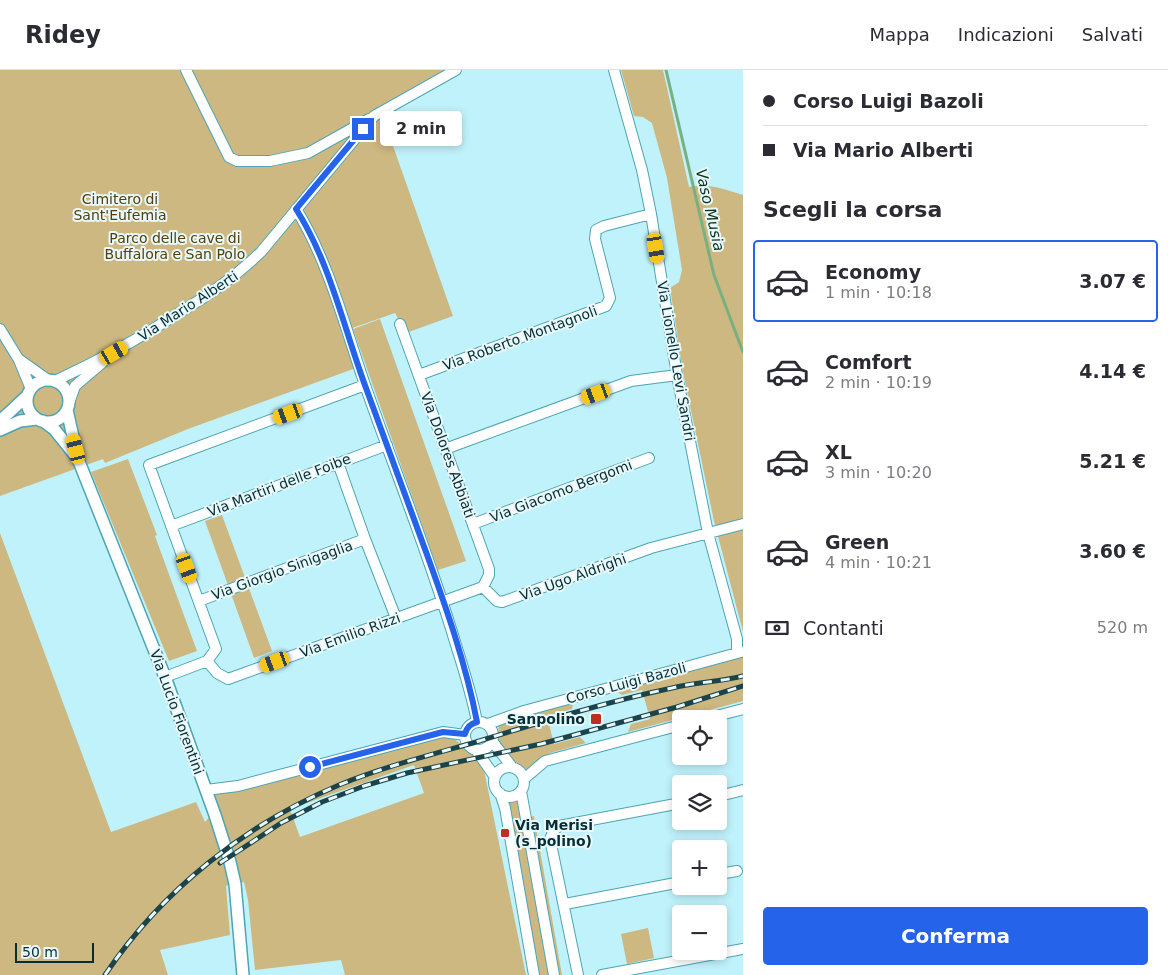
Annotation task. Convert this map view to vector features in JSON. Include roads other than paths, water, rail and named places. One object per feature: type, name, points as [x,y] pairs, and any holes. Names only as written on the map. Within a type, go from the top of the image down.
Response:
[{"type":"street","name":"Via Mario Alberti","points":[[186,70],[228,157],[237,160],[270,161],[308,153],[456,70]]},
{"type":"street","name":"Via Lionello Levi Sandri","points":[[614,70],[642,170],[677,375],[708,533],[740,652]]},
{"type":"street","name":"Via Mario Alberti","points":[[68,406],[72,392],[79,382],[114,353],[222,286],[241,272],[261,252],[374,116]]},
{"type":"street","points":[[296,209],[307,226],[322,261],[444,601],[473,701],[477,722]]},
{"type":"street","name":"Via Roberto Montagnoli","points":[[419,375],[606,306],[610,298],[595,239],[596,230],[604,226],[651,214]]},
{"type":"street","name":"Via Dolores Abbiati","points":[[400,324],[489,569],[489,575],[483,587]]},
{"type":"street","points":[[0,330],[19,360],[29,392],[29,408],[40,420]]},
{"type":"street","name":"Via Mario Alberti","points":[[51,380],[114,353]]},
{"type":"street","points":[[0,430],[20,421],[40,420],[50,422],[57,420],[68,406],[66,389],[19,360]]},
{"type":"street","points":[[445,449],[631,381],[677,375]]},
{"type":"street","points":[[0,422],[35,384],[51,380]]},
{"type":"street","points":[[165,677],[207,661],[216,649],[149,466],[365,385]]},
{"type":"street","name":"Via Lucio Fiorentini","points":[[68,406],[78,459],[165,677],[230,862],[235,884],[243,975]]},
{"type":"street","name":"Via Lucio Fiorentini","points":[[40,420],[54,429],[78,459]]},
{"type":"street","name":"Via Martiri delle Foibe","points":[[171,526],[387,445]]},
{"type":"street","name":"Via Giacomo Bergomi","points":[[473,524],[649,458]]},
{"type":"street","name":"Via Giorgio Sinigaglia","points":[[338,463],[396,618]]},
{"type":"street","points":[[708,533],[743,524]]},
{"type":"street","name":"Via Ugo Aldrighi","points":[[483,587],[497,601],[502,602],[652,548],[708,533]]},
{"type":"street","name":"Via Giorgio Sinigaglia","points":[[199,601],[365,539]]},
{"type":"street","points":[[444,601],[483,587]]},
{"type":"street","name":"Via Emilio Rizzi","points":[[207,661],[217,673],[228,679],[444,601]]},
{"type":"street","name":"Corso Luigi Bazoli","points":[[488,724],[524,711],[740,652]]},
{"type":"street","points":[[727,713],[743,709]]},
{"type":"street","points":[[524,779],[520,771],[512,767],[492,741],[492,732],[488,724],[477,722],[471,724],[466,729],[466,741],[470,747],[476,750],[495,777],[496,788],[500,793],[534,975]]},
{"type":"street","points":[[554,975],[521,791],[524,779],[545,761],[672,727]]},
{"type":"street","points":[[206,790],[238,786],[443,732],[465,734]]},
{"type":"street","points":[[476,750],[483,749],[492,741]]},
{"type":"street","points":[[495,777],[503,768],[512,767]]},
{"type":"street","points":[[727,794],[743,790]]},
{"type":"street","points":[[500,793],[513,796],[521,791]]},
{"type":"street","points":[[578,975],[565,904],[550,840],[554,830],[559,826],[672,805]]},
{"type":"street","points":[[727,873],[737,871]]},
{"type":"street","points":[[565,904],[672,884]]},
{"type":"street","points":[[602,975],[743,949]]},
{"type":"waterway","name":"Vaso Musia","points":[[666,70],[714,275],[743,352]]},
{"type":"railway","points":[[105,975],[153,915],[208,863],[271,819],[339,785],[390,767],[574,713],[681,686],[743,676]]},
{"type":"railway","points":[[220,863],[281,823],[322,802],[364,786],[407,773],[541,744],[677,707],[743,686]]},
{"type":"place","name":"Sanpolino","points":[[596,719]]},
{"type":"place","name":"Via Merisi (s_polino)","points":[[505,833]]},
{"type":"park label","name":"Cimitero di Sant'Eufemia","points":[[120,208]]},
{"type":"park label","name":"Parco delle cave di Buffalora e San Polo","points":[[175,246]]}]
